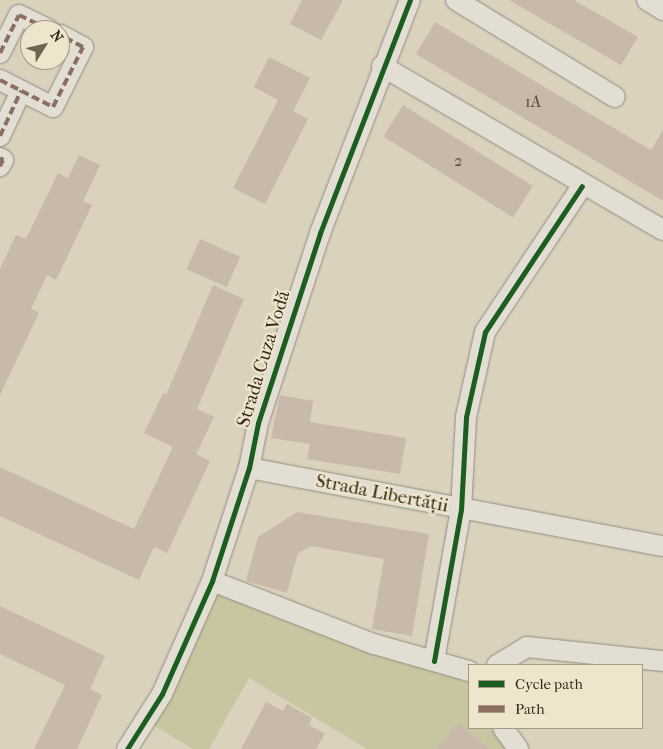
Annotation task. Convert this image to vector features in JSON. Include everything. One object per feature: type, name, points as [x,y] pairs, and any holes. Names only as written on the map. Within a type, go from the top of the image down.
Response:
[{"type":"street","name":"Strada Cuza Vodă","points":[[127,749],[162,694],[212,581],[249,468],[258,423],[320,233],[382,66],[410,0]]},
{"type":"street","points":[[456,0],[615,96]]},
{"type":"street","points":[[647,0],[663,10]]},
{"type":"street","points":[[0,52],[19,14],[31,20]]},
{"type":"street","points":[[0,80],[53,107],[83,47],[70,40]]},
{"type":"street","points":[[382,66],[582,186],[663,230]]},
{"type":"street","points":[[0,136],[21,91]]},
{"type":"street","points":[[0,158],[3,160],[0,166]]},
{"type":"street","points":[[434,661],[461,510],[466,417],[485,332],[582,186]]},
{"type":"street","name":"Strada Libertății","points":[[249,468],[461,510],[663,546]]},
{"type":"street","points":[[212,581],[374,644],[468,673]]},
{"type":"street","points":[[499,664],[527,647],[663,661]]},
{"type":"street","points":[[504,729],[518,749]]},
{"type":"shaded area","points":[[212,581],[468,677],[468,729],[504,729],[518,749],[367,749],[249,678],[209,749],[193,749],[145,720]]},
{"type":"building","points":[[302,0],[343,0],[321,40],[290,24]]},
{"type":"building","points":[[509,0],[574,0],[638,37],[621,65]]},
{"type":"building","points":[[435,22],[651,150],[663,130],[663,201],[416,54]]},
{"type":"building","points":[[269,57],[310,78],[293,111],[308,119],[265,204],[233,188],[278,100],[254,87]]},
{"type":"building","points":[[403,105],[533,186],[513,217],[383,136]]},
{"type":"building","points":[[79,155],[100,165],[83,201],[92,205],[56,280],[47,275],[31,309],[39,313],[0,395],[0,269],[16,235],[26,239],[58,173],[68,178]]},
{"type":"building","points":[[200,239],[240,257],[227,287],[187,269]]},
{"type":"building","points":[[213,285],[244,299],[197,409],[214,417],[196,454],[210,461],[167,553],[154,547],[139,580],[0,516],[0,467],[134,529],[173,447],[144,433],[163,393],[166,395]]},
{"type":"building","points":[[280,395],[313,401],[310,422],[406,438],[400,474],[307,459],[310,444],[271,438]]},
{"type":"building","points":[[297,512],[429,534],[412,636],[372,629],[384,559],[311,546],[298,553],[287,593],[246,581],[258,537]]},
{"type":"building","points":[[0,606],[105,656],[90,689],[102,695],[77,749],[34,749],[65,685],[0,654]]},
{"type":"building","points":[[266,702],[283,711],[287,704],[312,718],[309,725],[325,734],[316,749],[241,749]]},
{"type":"building","points":[[458,723],[490,749],[436,749]]},
{"type":"marked path","points":[[0,53],[19,15],[29,20]]},
{"type":"marked path","points":[[0,80],[53,107],[83,47],[70,40]]},
{"type":"marked path","points":[[0,136],[21,91]]},
{"type":"marked path","points":[[0,158],[3,160],[0,166]]},
{"type":"cycle path","points":[[127,749],[162,694],[212,581],[249,468],[258,423],[320,233],[410,0]]},
{"type":"cycle path","points":[[434,661],[461,510],[466,417],[485,332],[582,186]]}]
